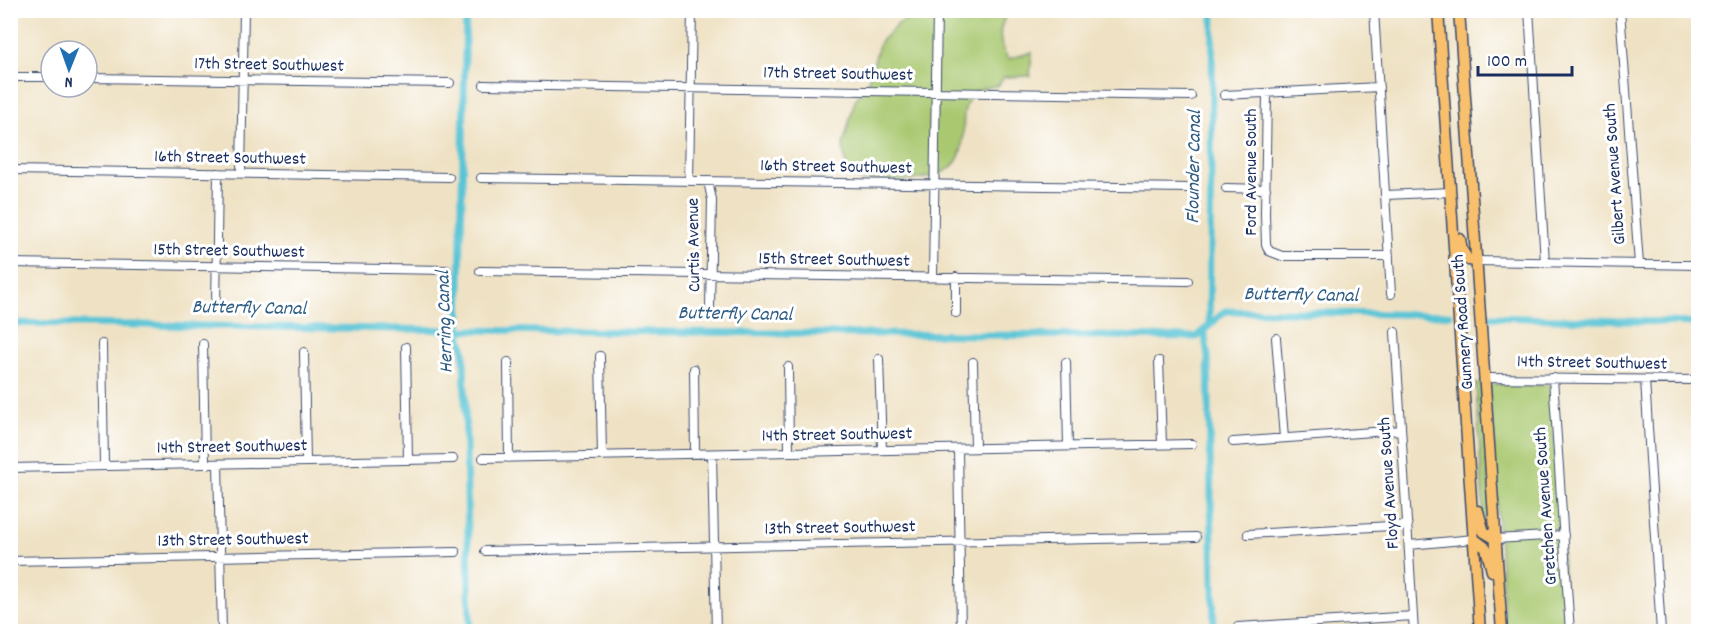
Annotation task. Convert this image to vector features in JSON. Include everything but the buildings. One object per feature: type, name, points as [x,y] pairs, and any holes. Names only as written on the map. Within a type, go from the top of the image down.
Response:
[{"type":"main road","name":"Gunnery Road South","points":[[1438,10],[1480,632]]},
{"type":"main road","points":[[1454,10],[1457,59],[1463,74]]},
{"type":"main road","name":"Gunnery Road South","points":[[1459,10],[1502,632]]},
{"type":"main road","points":[[1448,157],[1456,172],[1462,250],[1468,260],[1477,261]]},
{"type":"main road","points":[[1470,492],[1476,498],[1480,525],[1489,536],[1496,539]]},
{"type":"main road","points":[[1474,539],[1486,548],[1492,579],[1499,591]]},
{"type":"street","points":[[241,173],[244,10]]},
{"type":"street","points":[[689,180],[692,10]]},
{"type":"street","points":[[933,277],[937,10]]},
{"type":"street","points":[[1374,10],[1391,294]]},
{"type":"street","points":[[1529,10],[1545,262]]},
{"type":"street","name":"Gilbert Avenue South","points":[[1620,10],[1639,264]]},
{"type":"street","points":[[10,77],[39,77]]},
{"type":"street","name":"17th Street Southwest","points":[[99,78],[450,83]]},
{"type":"street","name":"17th Street Southwest","points":[[484,85],[1191,96]]},
{"type":"street","points":[[1224,95],[1379,87]]},
{"type":"street","name":"Ford Avenue South","points":[[1267,94],[1266,244],[1269,250],[1282,256],[1389,256]]},
{"type":"street","name":"16th Street Southwest","points":[[10,170],[449,177]]},
{"type":"street","points":[[216,306],[218,173]]},
{"type":"street","name":"16th Street Southwest","points":[[481,178],[1190,188]]},
{"type":"street","name":"Curtis Avenue","points":[[708,181],[712,200],[710,308]]},
{"type":"street","points":[[1226,188],[1266,189]]},
{"type":"street","points":[[1386,195],[1451,192]]},
{"type":"street","points":[[1477,261],[1698,266]]},
{"type":"street","name":"15th Street Southwest","points":[[10,263],[447,270]]},
{"type":"street","name":"15th Street Southwest","points":[[480,271],[1188,281]]},
{"type":"street","points":[[956,277],[956,312]]},
{"type":"street","name":"Floyd Avenue South","points":[[1395,333],[1414,632]]},
{"type":"street","points":[[1276,338],[1284,438]]},
{"type":"street","points":[[102,344],[104,465]]},
{"type":"street","points":[[202,344],[206,464]]},
{"type":"street","points":[[406,347],[408,460]]},
{"type":"street","points":[[304,352],[306,462]]},
{"type":"street","points":[[600,356],[602,456]]},
{"type":"street","points":[[879,359],[882,450]]},
{"type":"street","points":[[1159,361],[1162,444]]},
{"type":"street","points":[[508,362],[509,458]]},
{"type":"street","points":[[973,362],[975,448]]},
{"type":"street","points":[[1066,362],[1068,446]]},
{"type":"street","points":[[788,367],[789,452]]},
{"type":"street","points":[[694,369],[695,454]]},
{"type":"street","name":"14th Street Southwest","points":[[1485,378],[1698,380]]},
{"type":"street","name":"Gretchen Avenue South","points":[[1553,378],[1570,632]]},
{"type":"street","points":[[1645,380],[1661,632]]},
{"type":"street","points":[[1233,442],[1401,430]]},
{"type":"street","name":"14th Street Southwest","points":[[483,458],[1192,444]]},
{"type":"street","points":[[958,449],[961,632]]},
{"type":"street","points":[[712,454],[716,632]]},
{"type":"street","name":"14th Street Southwest","points":[[10,468],[453,459]]},
{"type":"street","points":[[218,464],[222,632]]},
{"type":"street","points":[[1248,534],[1408,525]]},
{"type":"street","points":[[1496,539],[1564,535]]},
{"type":"street","name":"13th Street Southwest","points":[[485,551],[1196,537]]},
{"type":"street","points":[[1409,545],[1474,539]]},
{"type":"street","name":"13th Street Southwest","points":[[10,561],[456,552]]},
{"type":"street","points":[[1238,627],[1413,616]]},
{"type":"street","points":[[1129,632],[1196,630]]},
{"type":"green space","points":[[925,11],[1004,11],[1007,14],[1000,36],[1003,47],[1008,59],[1032,52],[1030,76],[1004,77],[998,86],[980,90],[970,98],[965,109],[962,148],[957,160],[947,170],[916,180],[860,180],[846,168],[843,145],[855,100],[867,84],[880,42],[899,23]]},
{"type":"green space","points":[[1476,384],[1482,384],[1492,533],[1484,525]]},
{"type":"green space","points":[[1489,384],[1551,385],[1567,631],[1505,631]]},
{"type":"waterway","name":"Herring Canal","points":[[466,10],[459,330],[464,351],[470,632]]},
{"type":"waterway","name":"Flounder Canal","points":[[1209,324],[1213,10]]},
{"type":"waterway","name":"Butterfly Canal","points":[[10,323],[1197,337],[1225,311],[1450,315]]},
{"type":"waterway","name":"Butterfly Canal","points":[[1491,317],[1698,323]]},
{"type":"waterway","name":"Flounder Canal","points":[[1204,330],[1208,357],[1214,632]]}]
